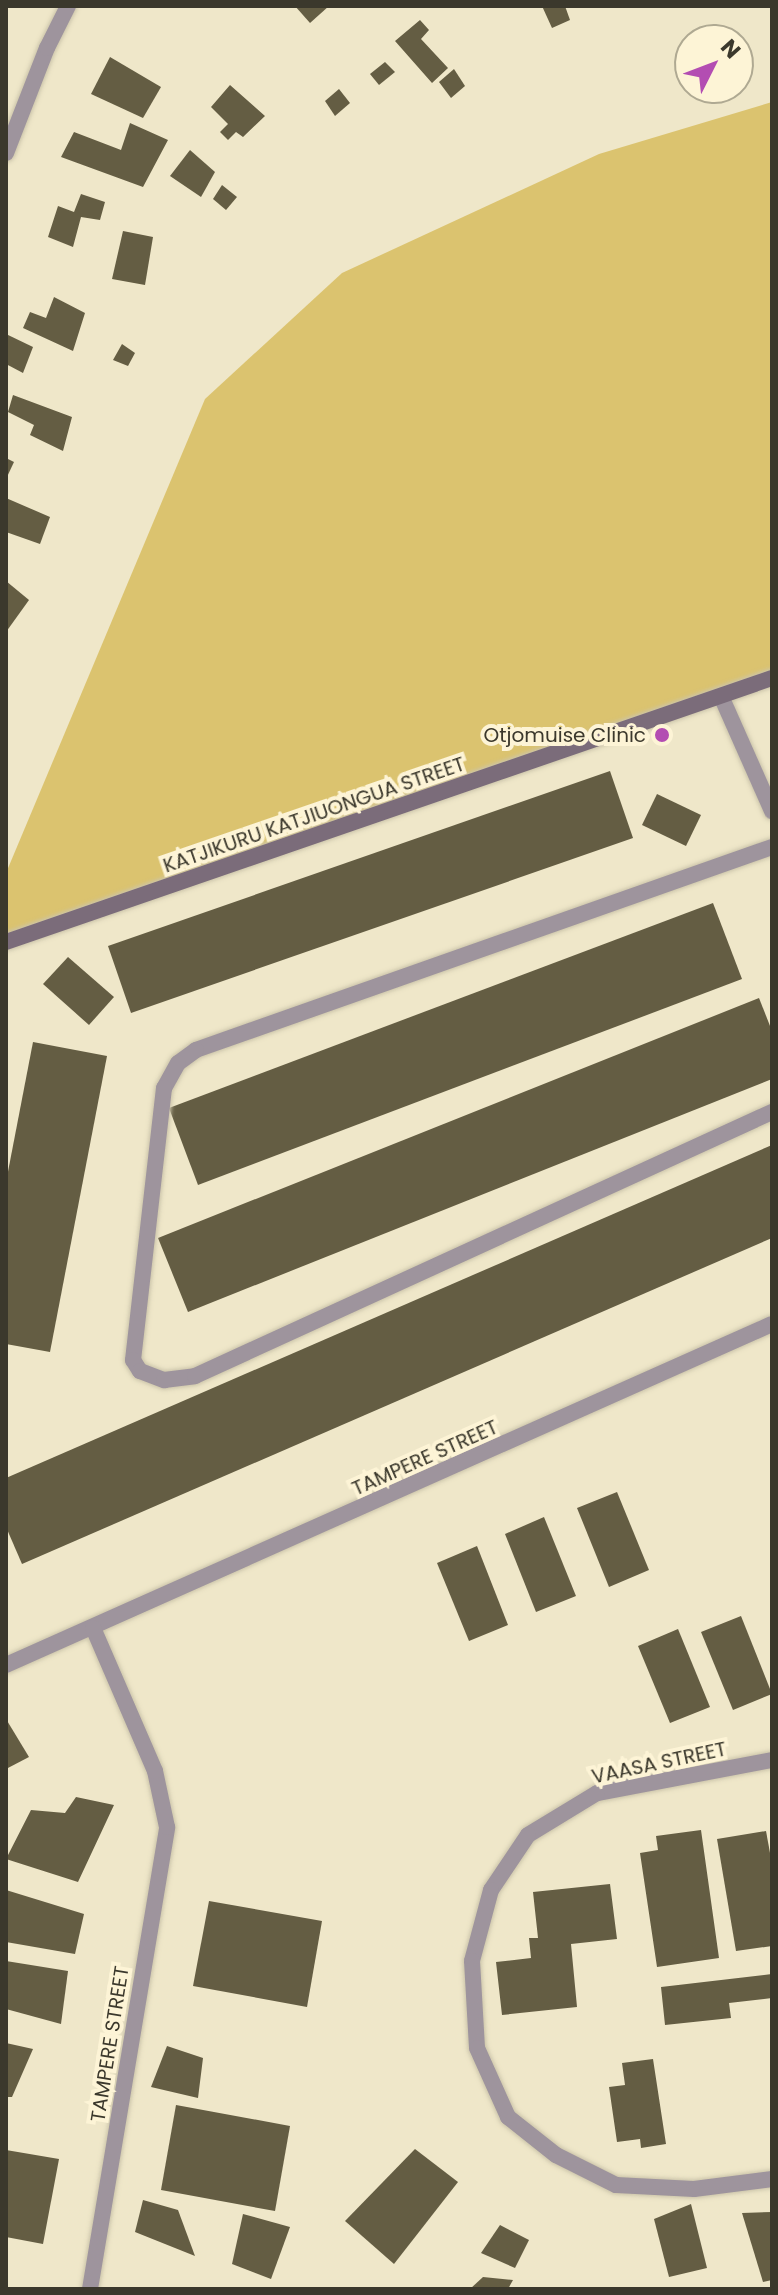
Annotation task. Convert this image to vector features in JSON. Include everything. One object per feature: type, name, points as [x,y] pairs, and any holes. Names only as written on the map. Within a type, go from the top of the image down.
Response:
[{"type":"street","points":[[6,153],[47,48],[68,6]]},
{"type":"street","name":"KATJIKURU KATJIUONGUA STREET","points":[[6,942],[772,678]]},
{"type":"street","points":[[721,696],[772,811]]},
{"type":"street","points":[[772,847],[211,1045],[178,1063],[164,1088],[133,1360],[140,1371],[164,1380],[195,1376],[772,1112]]},
{"type":"street","name":"TAMPERE STREET","points":[[6,1665],[772,1324]]},
{"type":"street","name":"TAMPERE STREET","points":[[90,2289],[167,1827],[155,1771],[93,1628]]},
{"type":"street","name":"VAASA STREET","points":[[772,1760],[597,1793],[528,1835],[491,1890],[472,1961],[477,2048],[508,2117],[556,2155],[616,2185],[694,2189],[772,2179]]},
{"type":"shaded area","points":[[772,102],[772,678],[6,942],[6,873],[205,399],[342,273],[599,154]]},
{"type":"building","points":[[295,6],[329,6],[310,23]]},
{"type":"building","points":[[542,6],[565,6],[570,20],[552,28]]},
{"type":"building","points":[[420,20],[429,30],[421,39],[448,68],[432,83],[395,41]]},
{"type":"building","points":[[110,57],[161,87],[143,118],[91,94]]},
{"type":"building","points":[[385,62],[395,72],[379,85],[370,74]]},
{"type":"building","points":[[454,69],[465,86],[451,98],[439,82]]},
{"type":"building","points":[[230,85],[265,116],[243,137],[236,132],[228,140],[220,132],[228,124],[211,107]]},
{"type":"building","points":[[339,89],[350,103],[335,116],[325,101]]},
{"type":"building","points":[[130,123],[168,140],[143,187],[61,157],[74,132],[121,150]]},
{"type":"building","points":[[190,150],[215,172],[201,197],[170,176]]},
{"type":"building","points":[[222,185],[237,197],[226,210],[213,199]]},
{"type":"building","points":[[81,194],[105,202],[100,220],[81,217],[73,247],[48,237],[58,206],[74,212]]},
{"type":"building","points":[[123,231],[153,237],[145,285],[112,279]]},
{"type":"building","points":[[54,297],[85,313],[73,351],[23,328],[30,312],[46,318]]},
{"type":"building","points":[[6,334],[33,347],[23,373],[6,364]]},
{"type":"building","points":[[122,344],[135,353],[128,366],[113,360]]},
{"type":"building","points":[[13,395],[72,417],[63,451],[30,435],[34,425],[8,412]]},
{"type":"building","points":[[6,458],[14,462],[6,479]]},
{"type":"building","points":[[6,498],[50,517],[40,544],[6,532]]},
{"type":"building","points":[[6,581],[29,600],[6,632]]},
{"type":"building","points":[[610,771],[633,838],[131,1013],[108,946]]},
{"type":"building","points":[[657,794],[701,815],[686,846],[642,825]]},
{"type":"building","points":[[713,903],[742,979],[198,1185],[169,1108]]},
{"type":"building","points":[[68,957],[114,997],[89,1025],[43,984]]},
{"type":"building","points":[[759,998],[772,1031],[772,1079],[188,1312],[158,1238]]},
{"type":"building","points":[[33,1042],[107,1056],[50,1352],[6,1344],[6,1182]]},
{"type":"building","points":[[772,1145],[772,1238],[22,1564],[6,1527],[6,1478]]},
{"type":"building","points":[[617,1492],[649,1570],[609,1587],[577,1508]]},
{"type":"building","points":[[544,1517],[576,1596],[536,1612],[505,1534]]},
{"type":"building","points":[[477,1546],[508,1625],[469,1641],[437,1563]]},
{"type":"building","points":[[741,1616],[772,1694],[733,1710],[701,1632]]},
{"type":"building","points":[[678,1629],[710,1707],[670,1723],[638,1646]]},
{"type":"building","points":[[6,1719],[29,1757],[6,1769]]},
{"type":"building","points":[[76,1797],[114,1805],[78,1882],[6,1859],[31,1810],[65,1813]]},
{"type":"building","points":[[701,1830],[719,1958],[657,1967],[640,1853],[658,1850],[656,1836]]},
{"type":"building","points":[[766,1831],[772,1864],[772,1946],[736,1951],[717,1839]]},
{"type":"building","points":[[610,1884],[617,1939],[571,1944],[577,2007],[502,2015],[496,1962],[531,1958],[529,1938],[538,1938],[533,1892]]},
{"type":"building","points":[[6,1890],[84,1914],[75,1954],[6,1942]]},
{"type":"building","points":[[209,1901],[322,1921],[307,2007],[193,1986]]},
{"type":"building","points":[[6,1961],[68,1971],[61,2024],[6,2009]]},
{"type":"building","points":[[772,1974],[772,1998],[729,2003],[731,2018],[665,2025],[661,1987]]},
{"type":"building","points":[[6,2043],[33,2049],[12,2097],[6,2097]]},
{"type":"building","points":[[167,2046],[203,2058],[198,2098],[151,2087]]},
{"type":"building","points":[[653,2059],[666,2144],[641,2148],[640,2139],[617,2142],[609,2087],[625,2085],[622,2063]]},
{"type":"building","points":[[176,2105],[290,2126],[275,2211],[161,2190]]},
{"type":"building","points":[[415,2149],[458,2182],[394,2264],[345,2221]]},
{"type":"building","points":[[6,2150],[59,2159],[43,2244],[6,2237]]},
{"type":"building","points":[[143,2200],[178,2210],[195,2256],[135,2232]]},
{"type":"building","points":[[691,2204],[707,2268],[669,2277],[654,2219]]},
{"type":"building","points":[[772,2212],[772,2280],[763,2282],[742,2213]]},
{"type":"building","points":[[243,2214],[290,2227],[271,2279],[232,2264]]},
{"type":"building","points":[[500,2225],[529,2240],[515,2268],[481,2253]]},
{"type":"building","points":[[483,2277],[513,2280],[508,2289],[470,2289]]},
{"type":"place","name":"Otjomuise Clinic","points":[[662,735]]}]
